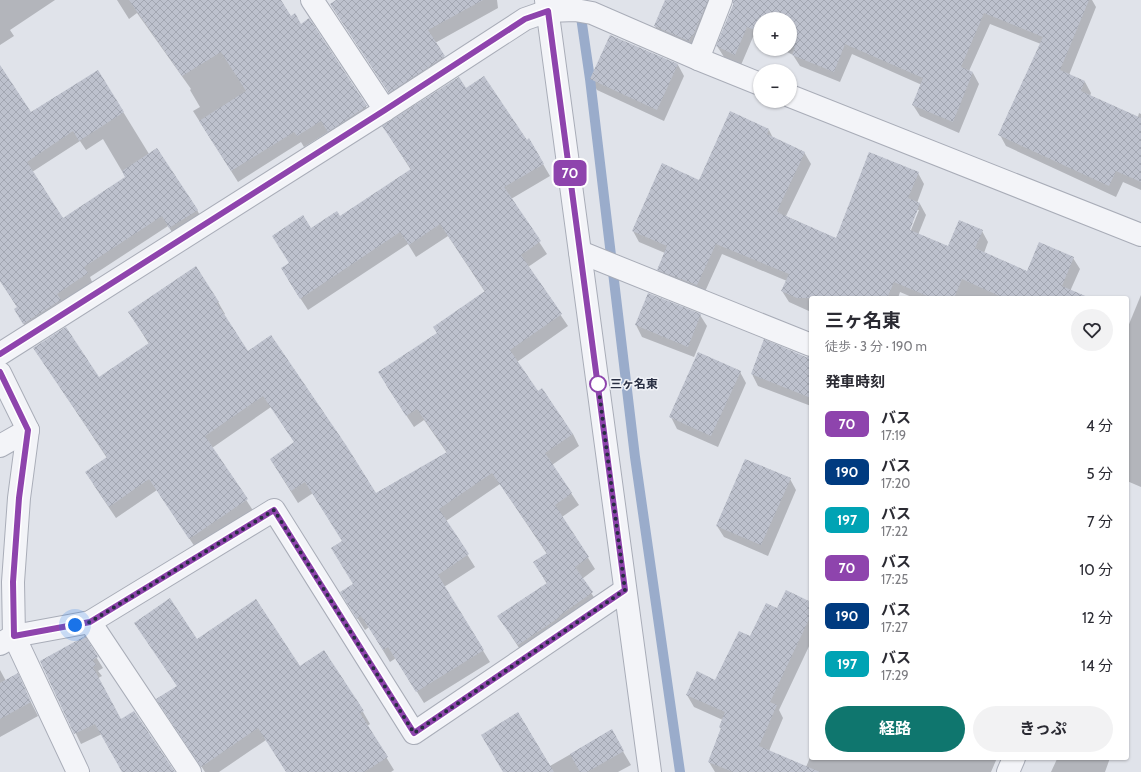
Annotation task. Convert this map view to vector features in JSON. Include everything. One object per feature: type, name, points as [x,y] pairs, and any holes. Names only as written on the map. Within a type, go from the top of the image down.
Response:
[{"type":"street","points":[[312,0],[385,110]]},
{"type":"street","points":[[698,59],[721,0]]},
{"type":"street","points":[[547,6],[650,772]]},
{"type":"street","points":[[0,354],[547,6],[592,14],[753,81]]},
{"type":"street","points":[[797,99],[1141,235]]},
{"type":"street","points":[[580,252],[809,344]]},
{"type":"street","points":[[0,372],[28,430],[19,498],[7,640],[78,772]]},
{"type":"street","points":[[0,446],[28,430]]},
{"type":"street","points":[[7,640],[90,622],[274,510],[414,733],[625,590]]},
{"type":"street","points":[[90,622],[190,772]]},
{"type":"street","points":[[1008,772],[1013,760]]},
{"type":"building","points":[[129,0],[281,0],[291,16],[295,13],[301,24],[309,18],[367,106],[328,132],[321,121],[297,136],[294,132],[231,171],[199,121],[246,91],[221,52],[182,76]]},
{"type":"building","points":[[336,0],[483,0],[428,30],[445,56],[389,93],[330,4]]},
{"type":"building","points":[[665,0],[708,0],[693,36],[692,35],[689,41],[654,26]]},
{"type":"building","points":[[733,0],[1089,0],[1060,70],[1085,81],[1081,91],[1141,118],[1141,182],[1116,171],[1109,186],[998,135],[1043,37],[984,13],[961,67],[973,72],[953,122],[912,105],[923,78],[845,44],[834,72],[794,56],[797,56],[797,12],[753,12],[753,29],[747,27],[735,55],[716,46],[733,5]]},
{"type":"building","points":[[610,35],[678,64],[657,110],[590,79]]},
{"type":"building","points":[[0,65],[31,112],[98,70],[124,112],[79,141],[73,131],[27,162],[63,218],[125,177],[122,171],[157,148],[198,210],[169,228],[162,216],[84,267],[88,273],[57,294],[61,300],[23,324],[14,309],[17,307],[0,281]]},
{"type":"building","points":[[484,76],[527,140],[529,138],[544,164],[504,187],[541,241],[521,255],[562,314],[510,350],[538,391],[542,388],[573,434],[545,453],[572,493],[555,505],[589,557],[575,567],[593,592],[559,616],[560,617],[518,645],[497,616],[547,583],[533,562],[547,553],[492,473],[439,509],[469,554],[438,575],[484,650],[416,692],[388,647],[383,650],[361,616],[357,619],[340,592],[353,584],[331,548],[342,541],[305,482],[291,491],[270,459],[294,442],[263,396],[205,436],[248,499],[189,539],[149,479],[109,507],[85,472],[107,457],[33,348],[66,327],[99,377],[149,343],[128,312],[196,266],[219,302],[217,303],[248,351],[271,335],[346,445],[376,493],[447,452],[417,409],[406,416],[378,372],[437,333],[433,327],[485,291],[440,224],[409,245],[400,232],[300,299],[281,268],[289,263],[272,236],[303,215],[311,228],[337,211],[340,216],[411,169],[382,126],[459,77],[466,88]]},
{"type":"building","points":[[730,111],[769,129],[767,134],[805,152],[777,211],[836,238],[869,152],[919,172],[908,198],[920,203],[910,230],[948,246],[959,220],[983,230],[975,248],[1027,271],[1039,242],[1074,257],[1062,286],[1085,296],[1000,296],[962,279],[955,296],[927,296],[894,282],[888,296],[809,296],[809,298],[797,298],[781,291],[789,274],[716,244],[697,285],[657,270],[667,246],[632,231],[662,163],[699,180]]},
{"type":"building","points":[[648,293],[701,314],[688,347],[635,325]]},
{"type":"building","points":[[764,339],[809,357],[809,397],[751,374]]},
{"type":"building","points":[[698,352],[741,371],[711,436],[669,417]]},
{"type":"building","points":[[745,459],[791,478],[761,545],[716,526]]},
{"type":"building","points":[[786,590],[809,601],[809,619],[770,702],[777,705],[759,746],[820,772],[733,772],[708,762],[721,728],[719,727],[725,712],[686,695],[697,671],[715,680],[739,631],[750,636],[766,603],[777,608]]},
{"type":"building","points":[[170,598],[197,639],[256,599],[300,666],[324,650],[364,711],[360,713],[388,757],[364,772],[286,772],[258,728],[201,767],[156,699],[177,686],[134,623]]},
{"type":"building","points":[[85,636],[98,657],[93,660],[96,665],[93,667],[121,719],[134,711],[175,772],[122,772],[95,724],[74,734],[40,661]]},
{"type":"building","points":[[18,673],[31,702],[0,719],[0,683]]},
{"type":"building","points":[[518,712],[554,772],[503,772],[481,735]]},
{"type":"building","points":[[612,729],[624,751],[587,772],[580,772],[570,754]]},
{"type":"waterway","points":[[580,10],[590,79],[635,457],[680,772]]},
{"type":"bus line","name":"70","points":[[0,354],[385,110],[525,19],[548,11],[625,590],[414,733],[274,510],[90,622],[14,636],[13,582],[19,498],[28,430],[0,372]]},
{"type":"place","name":"三ヶ名東","points":[[598,384]]},
{"type":"route","points":[[75,625],[90,622],[274,510],[414,733],[625,590],[598,384]]}]
